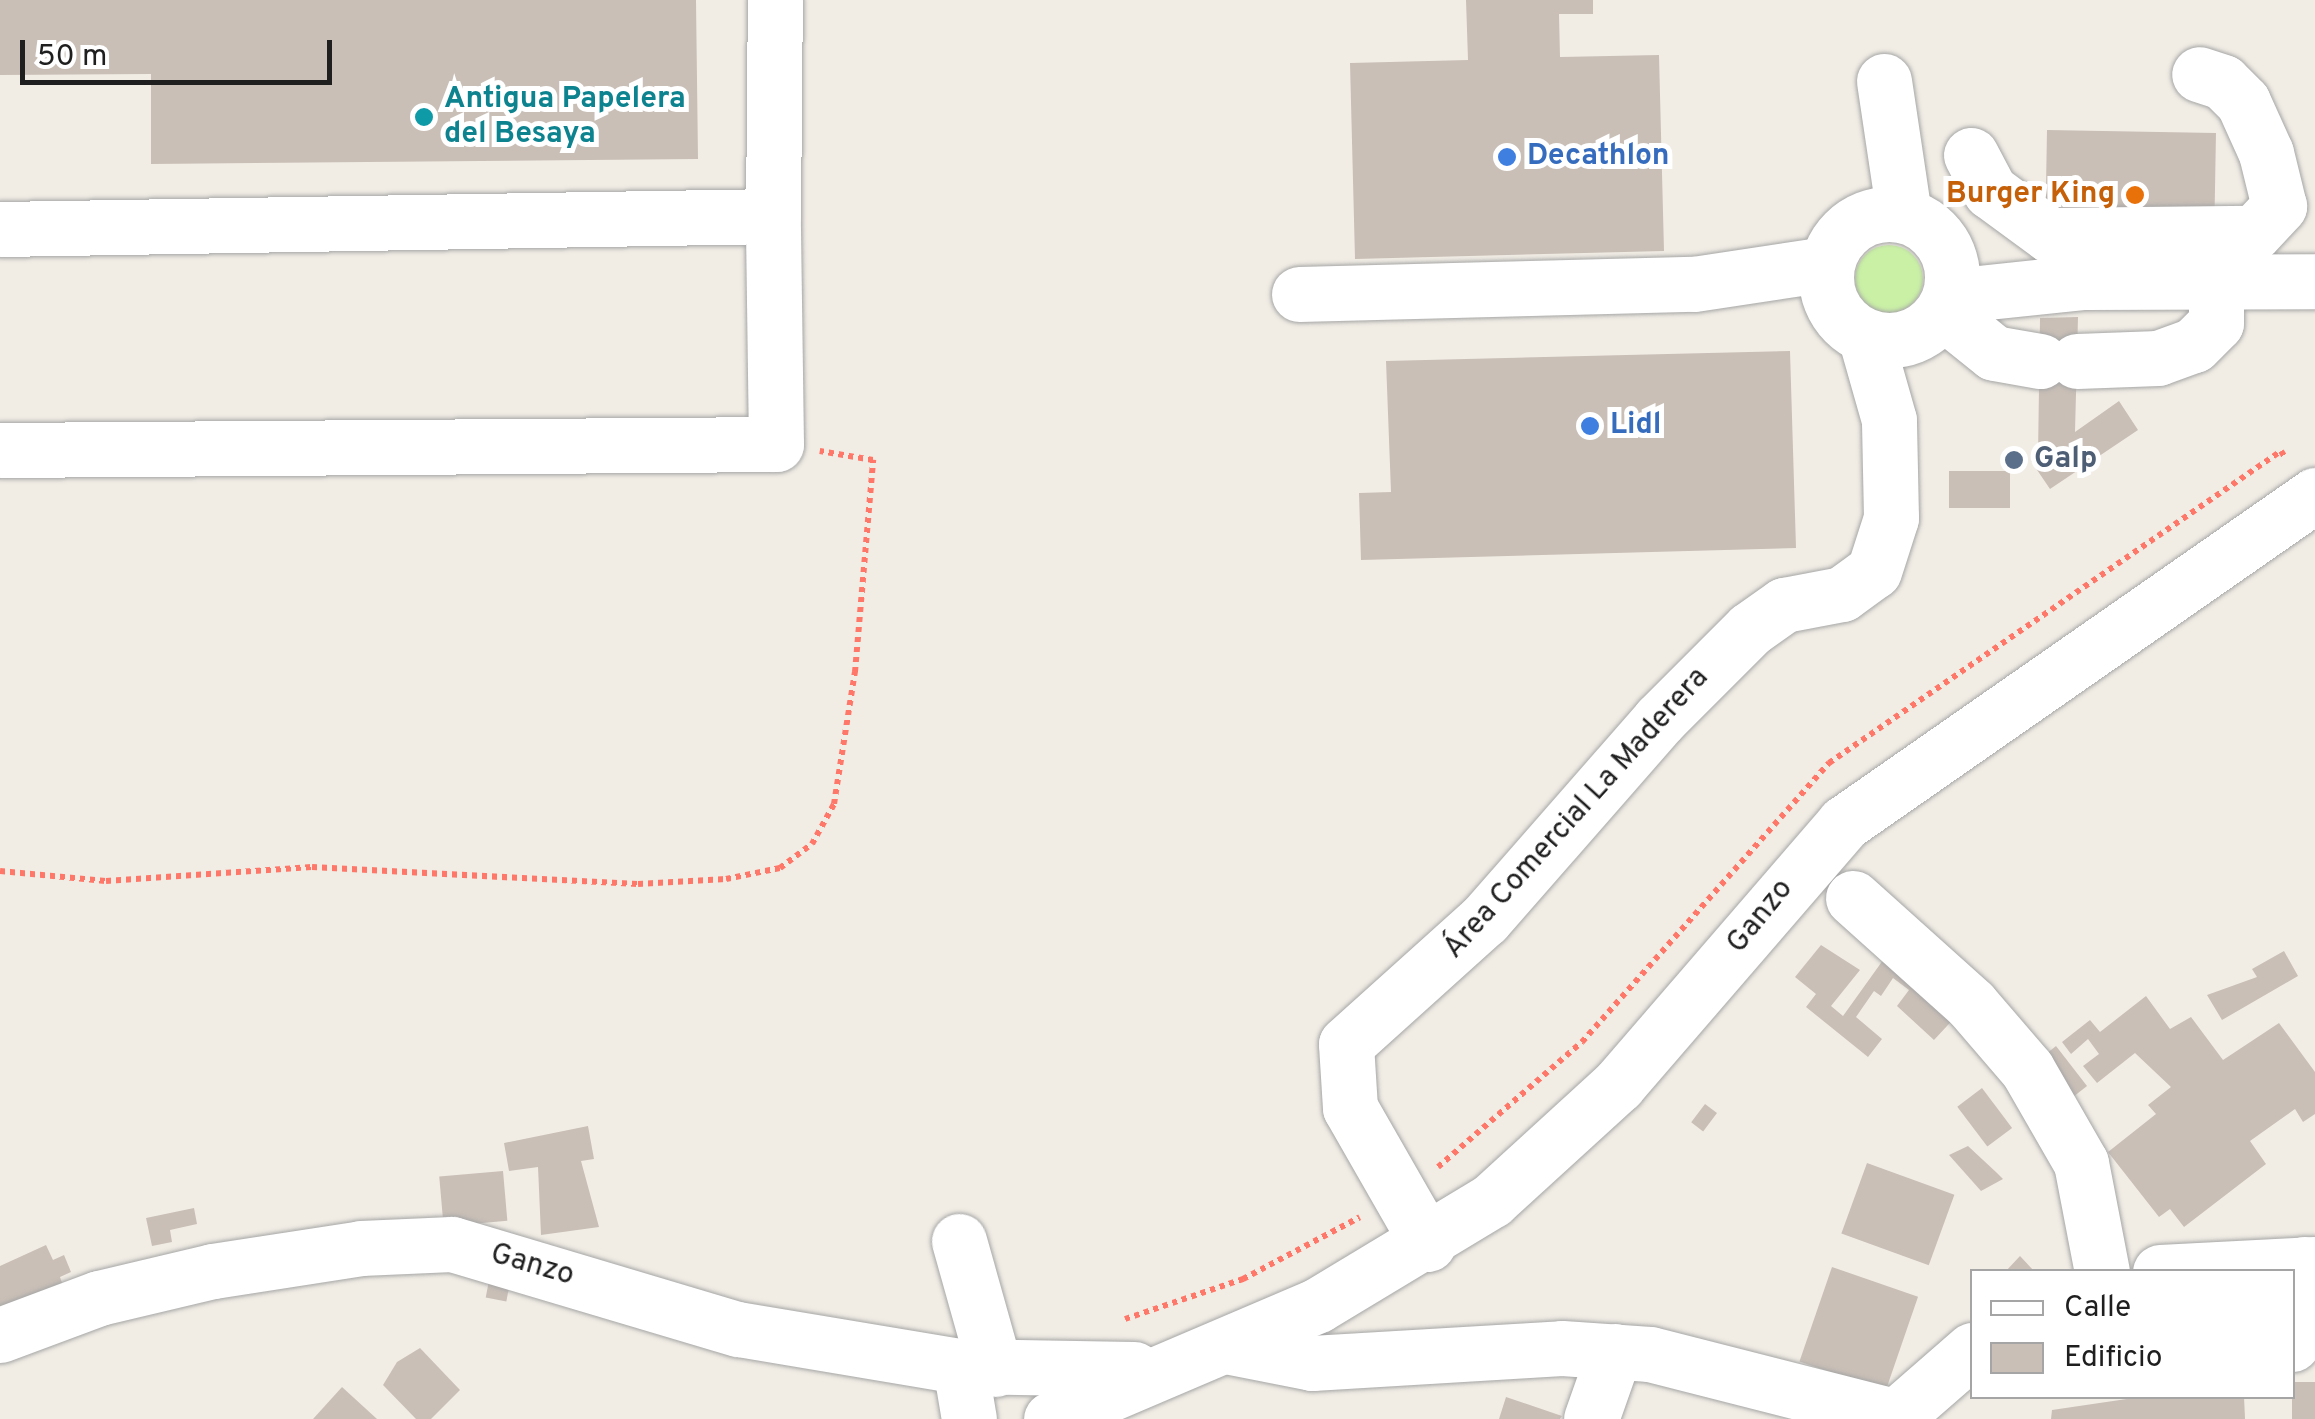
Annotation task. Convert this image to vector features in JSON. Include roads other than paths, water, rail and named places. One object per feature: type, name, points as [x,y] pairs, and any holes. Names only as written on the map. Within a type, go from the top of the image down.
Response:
[{"type":"street","points":[[0,450],[776,444],[775,0]]},
{"type":"street","points":[[1971,155],[1990,190],[2050,235],[2254,233],[2278,206],[2271,166],[2243,102],[2223,82],[2199,74]]},
{"type":"street","name":"Área Comercial La Maderera","points":[[1428,1244],[1396,1196],[1350,1108],[1346,1044],[1485,920],[1659,720],[1750,630],[1784,605],[1842,594],[1874,570],[1891,518],[1893,282],[1884,95]]},
{"type":"street","points":[[0,229],[773,216]]},
{"type":"street","points":[[1893,282],[1994,353],[2058,361],[2158,358],[2194,346],[2216,323],[2216,284]]},
{"type":"street","points":[[1299,294],[1893,282],[2307,287]]},
{"type":"street","name":"Ganzo","points":[[1051,1419],[1318,1305],[1428,1244],[1531,1169],[1618,1086],[1844,822],[2309,489]]},
{"type":"street","points":[[1853,898],[1971,1004],[2027,1069],[2081,1163],[2101,1269]]},
{"type":"street","points":[[959,1241],[978,1368],[969,1419]]},
{"type":"street","name":"Ganzo","points":[[0,1336],[99,1298],[342,1250],[452,1244],[738,1329],[978,1368],[1166,1368]]},
{"type":"street","points":[[2216,1269],[2310,1264],[2302,1332],[2295,1340]]},
{"type":"street","points":[[1226,1346],[1312,1363],[1562,1348],[1615,1351],[1668,1358],[1894,1417],[1970,1352]]},
{"type":"street","points":[[1591,1419],[1615,1351]]},
{"type":"place","name":"Antigua Papelera del Besaya","points":[[424,117]]},
{"type":"place","name":"Decathlon","points":[[1507,157]]},
{"type":"place","name":"Burger King","points":[[2135,195]]},
{"type":"place","name":"Lidl","points":[[1590,426]]},
{"type":"place","name":"Galp","points":[[2014,460]]}]
